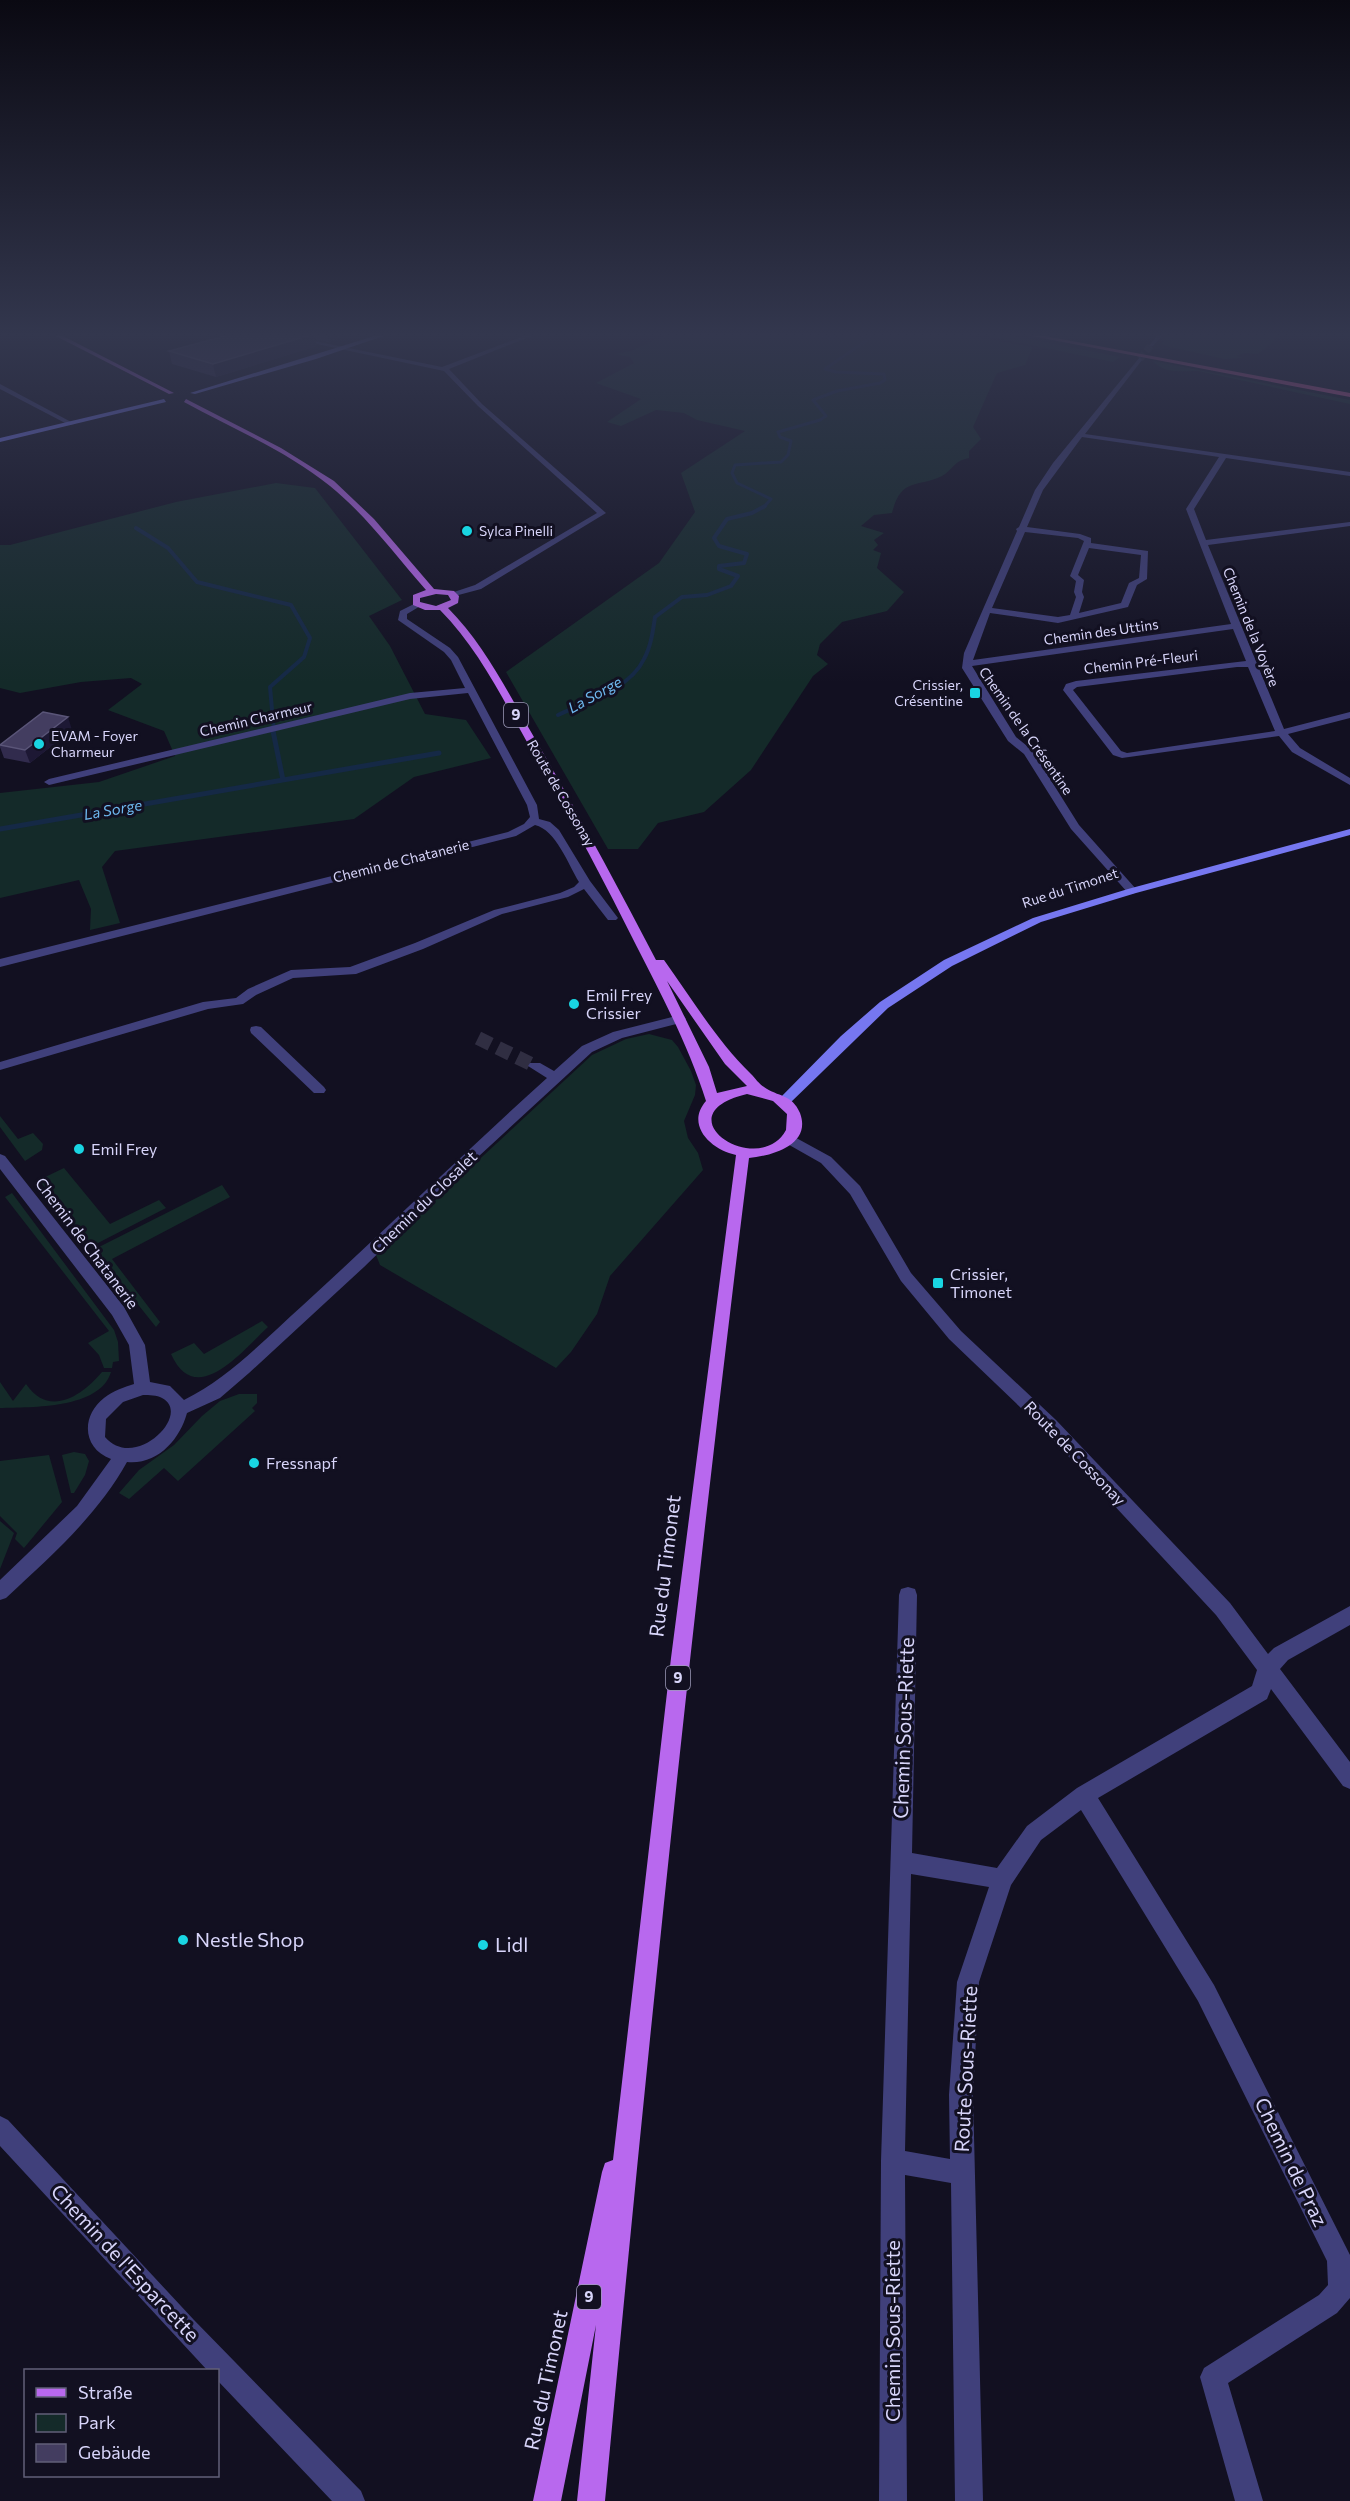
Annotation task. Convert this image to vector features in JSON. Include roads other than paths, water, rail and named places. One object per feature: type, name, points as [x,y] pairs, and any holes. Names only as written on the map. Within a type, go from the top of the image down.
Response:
[{"type":"main road","points":[[276,450],[332,484],[360,510],[431,591]]},
{"type":"main road","points":[[431,591],[454,595],[455,601],[442,607],[416,603],[416,597],[431,591]]},
{"type":"main road","name":"Route de Cossonay","points":[[442,607],[459,624],[497,682],[582,828],[680,1019],[702,1067],[713,1101]]},
{"type":"main road","name":"Rue du Timonet","points":[[784,1101],[884,1005],[948,963],[1037,920],[1132,891],[1350,832]]},
{"type":"main road","name":"Route de Cossonay","points":[[632,924],[730,1061],[760,1091]]},
{"type":"main road","name":"9","points":[[713,1101],[734,1092],[760,1091],[784,1101]]},
{"type":"main road","points":[[713,1101],[705,1110],[703,1121],[706,1132],[714,1141],[727,1149],[743,1153],[770,1151],[789,1139],[795,1130],[796,1120],[792,1110],[784,1101]]},
{"type":"main road","name":"Rue du Timonet","points":[[591,2501],[630,2092],[704,1449],[743,1153]]},
{"type":"main road","name":"Rue du Timonet","points":[[547,2501],[630,2092]]},
{"type":"street","points":[[454,595],[478,587],[602,513],[531,450]]},
{"type":"street","name":"Chemin de la Crésentine","points":[[1069,450],[1039,489],[1020,529],[969,653],[967,668],[1012,738],[1028,752],[1075,827],[1132,891]]},
{"type":"street","points":[[1181,450],[1350,474]]},
{"type":"street","name":"Chemin de la Voyère","points":[[1224,456],[1190,509],[1203,543],[1281,733],[1296,750],[1350,782]]},
{"type":"street","points":[[1203,543],[1350,524]]},
{"type":"street","points":[[1020,529],[1080,536],[1088,540],[1074,576],[1080,580],[1078,592],[1080,597],[1073,618]]},
{"type":"street","points":[[987,610],[1058,620],[1125,605],[1133,583],[1143,579],[1145,553],[1086,545]]},
{"type":"street","points":[[418,605],[402,613],[402,620],[451,654],[532,805],[535,813],[533,821],[546,824],[555,832],[585,882],[612,918]]},
{"type":"street","name":"Chemin des Uttins","points":[[968,663],[989,662],[1237,626]]},
{"type":"street","name":"Chemin Pré-Fleuri","points":[[1251,664],[1076,684],[1070,686],[1068,690],[1117,753],[1126,756],[1281,733]]},
{"type":"street","name":"Chemin Charmeur","points":[[49,782],[410,696],[471,690]]},
{"type":"street","points":[[1281,733],[1350,716]]},
{"type":"street","points":[[134,751],[159,756]]},
{"type":"street","name":"Chemin de Chatanerie","points":[[0,963],[503,836],[520,830],[533,821]]},
{"type":"street","points":[[0,1066],[207,1005],[239,1001],[252,992],[291,974],[352,971],[419,946],[498,912],[564,895],[578,889],[585,882]]},
{"type":"street","name":"Chemin du Closalet","points":[[180,1409],[214,1393],[243,1368],[360,1263],[462,1164],[587,1049],[618,1035],[680,1019]]},
{"type":"street","points":[[256,1030],[319,1090]]},
{"type":"street","points":[[535,1066],[556,1078]]},
{"type":"street","name":"Route de Cossonay","points":[[789,1139],[826,1160],[855,1190],[906,1277],[955,1335],[1050,1425],[1222,1609],[1350,1779]]},
{"type":"street","name":"Chemin de Chatanerie","points":[[0,1159],[118,1311],[137,1345],[143,1388]]},
{"type":"street","points":[[143,1388],[154,1388],[172,1395],[180,1409],[180,1420],[174,1432],[151,1450],[137,1454],[122,1455],[104,1448],[96,1433],[97,1423],[108,1404],[125,1393],[143,1388]]},
{"type":"street","points":[[0,1592],[60,1535],[91,1500],[122,1455]]},
{"type":"street","name":"Chemin Sous-Riette","points":[[894,2501],[893,2161],[908,1595]]},
{"type":"street","name":"Route Sous-Riette","points":[[969,2501],[961,2096],[968,1982],[1002,1879],[1034,1833],[1084,1795],[1260,1692],[1267,1670],[1281,1654],[1350,1615]]},
{"type":"street","name":"Chemin de Praz","points":[[1084,1795],[1206,1993],[1339,2259],[1341,2289],[1329,2304],[1213,2377],[1249,2501]]},
{"type":"street","points":[[900,1861],[1002,1879]]},
{"type":"street","name":"Chemin de l'Esparcette","points":[[0,2128],[185,2330],[351,2501]]},
{"type":"street","points":[[893,2161],[961,2173]]},
{"type":"waterway","name":"La Sorge","points":[[765,506],[771,499],[737,483],[732,473],[735,465],[781,462],[788,455],[789,450]]},
{"type":"waterway","name":"La Sorge","points":[[558,715],[606,693],[629,679],[646,654],[655,617],[682,597],[707,595],[731,586],[738,576],[719,569],[719,566],[744,563],[747,554],[719,546],[714,538],[727,519],[752,513],[765,506]]},
{"type":"waterway","points":[[136,528],[168,548],[197,582],[291,605],[310,638],[304,657],[270,687],[274,732]]},
{"type":"waterway","points":[[273,731],[283,780]]},
{"type":"waterway","name":"La Sorge","points":[[0,829],[439,753]]},
{"type":"tunnel","points":[[478,1038],[535,1066]]},
{"type":"place","name":"Sylca Pinelli","points":[[467,531]]},
{"type":"place","name":"Crissier, Crésentine","points":[[975,693]]},
{"type":"place","name":"EVAM - Foyer Charmeur","points":[[39,744]]},
{"type":"place","name":"Emil Frey Crissier","points":[[574,1004]]},
{"type":"place","name":"Emil Frey","points":[[79,1149]]},
{"type":"place","name":"Crissier, Timonet","points":[[938,1283]]},
{"type":"place","name":"Fressnapf","points":[[254,1463]]},
{"type":"place","name":"Nestle Shop","points":[[183,1940]]},
{"type":"place","name":"Lidl","points":[[483,1945]]}]
